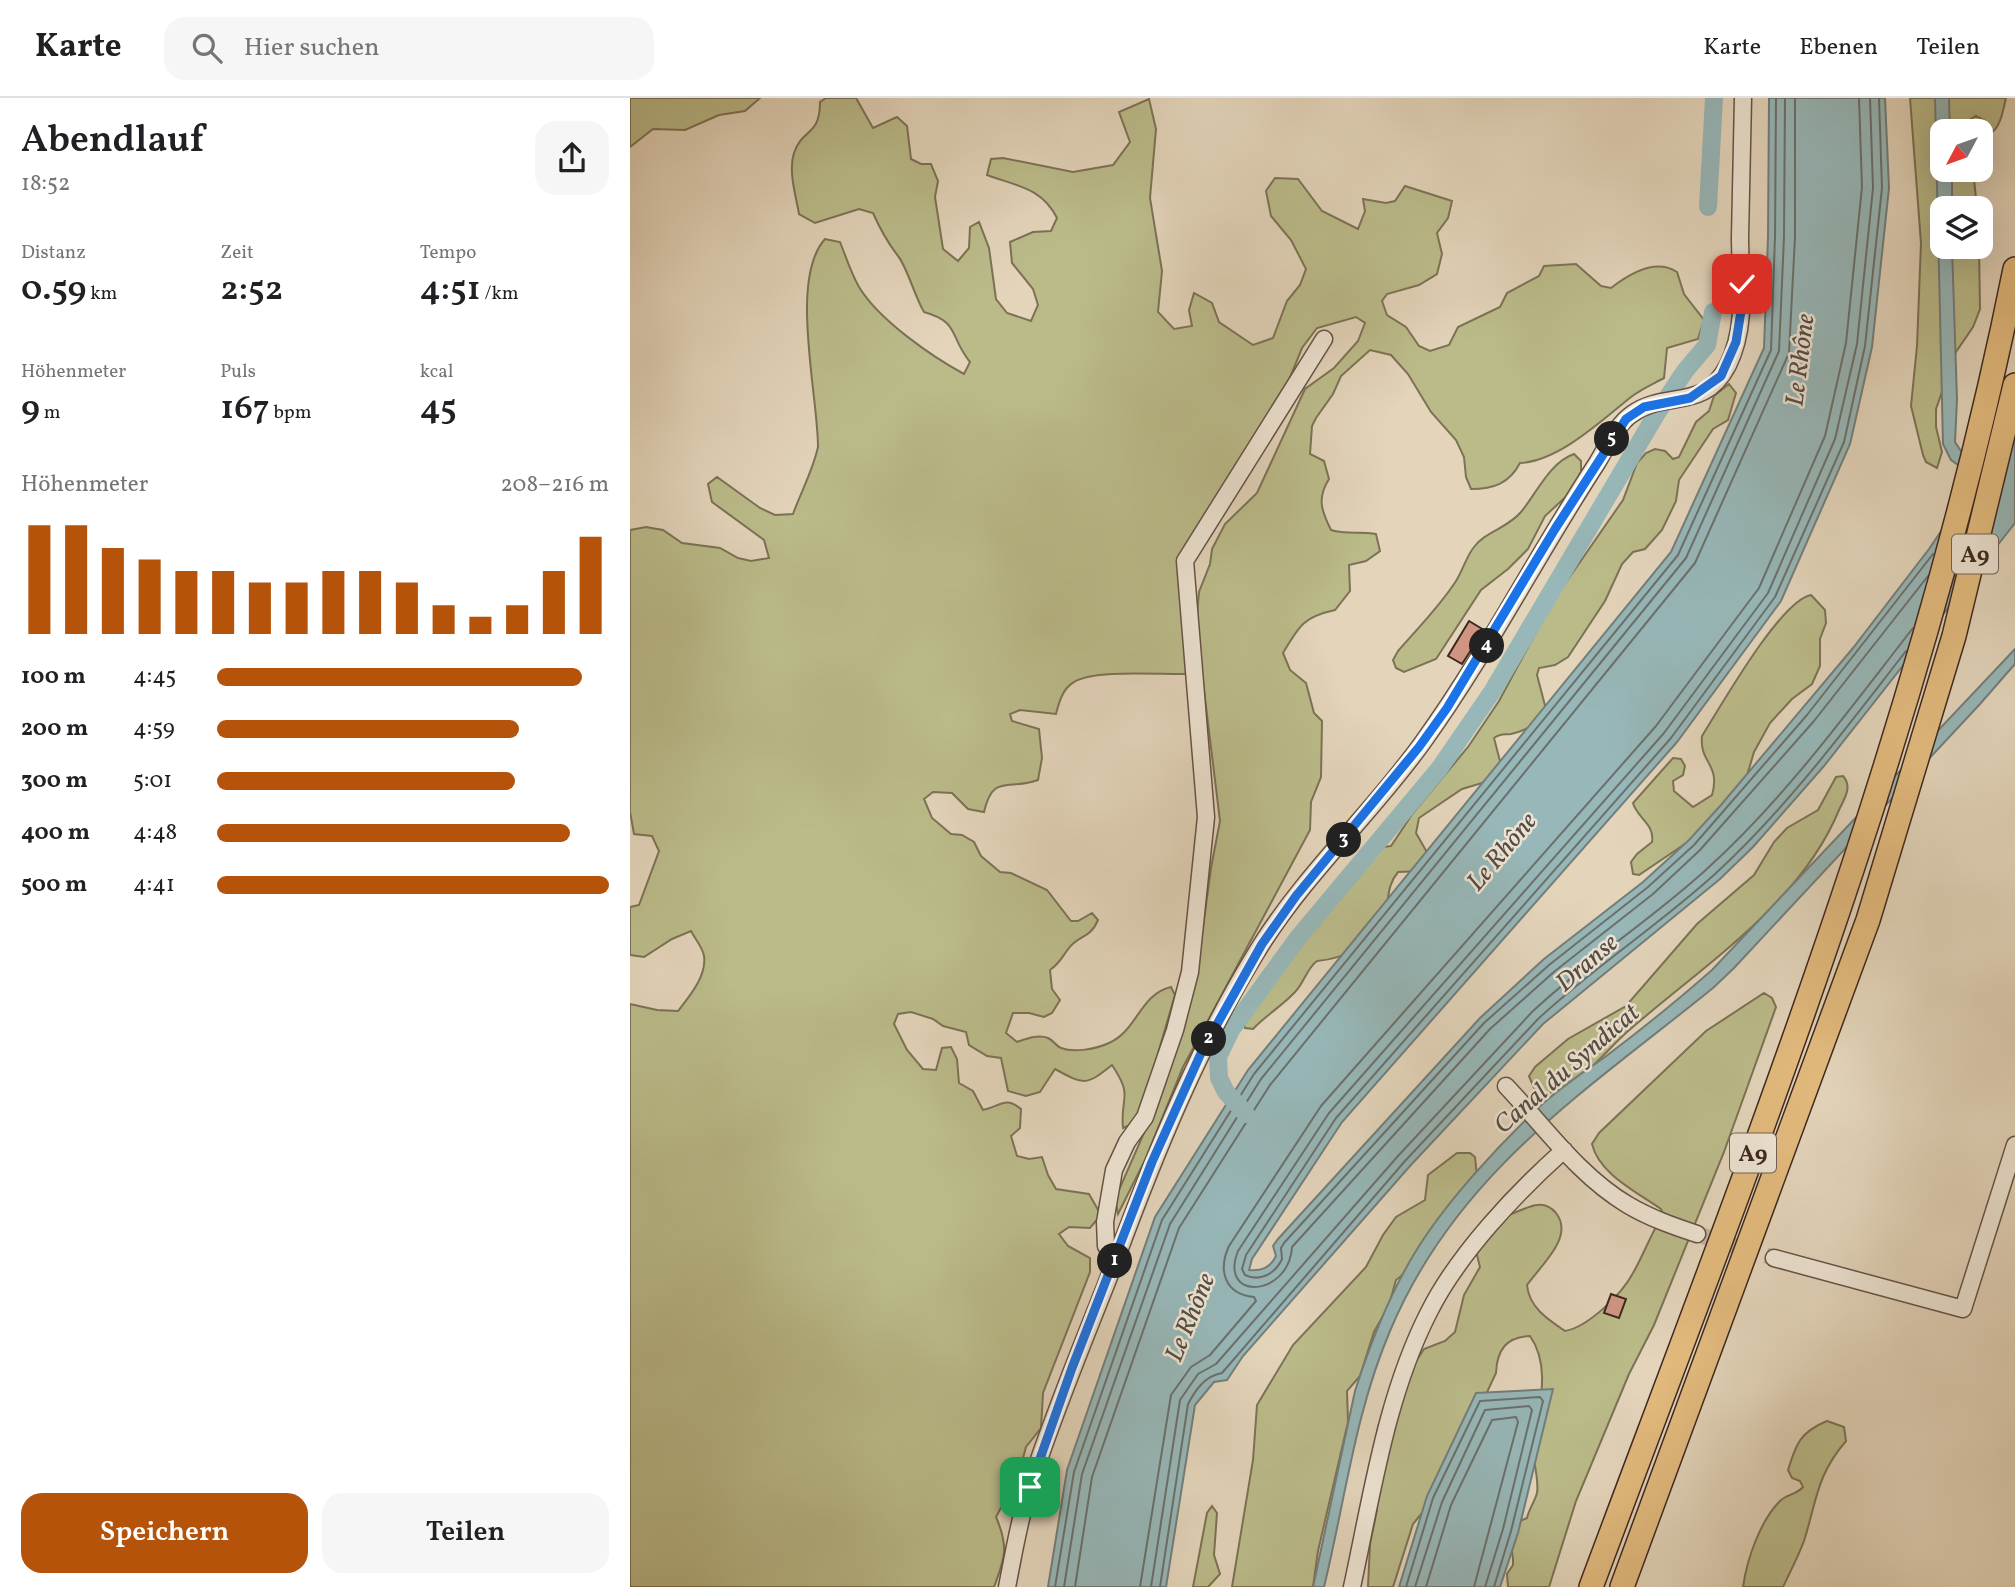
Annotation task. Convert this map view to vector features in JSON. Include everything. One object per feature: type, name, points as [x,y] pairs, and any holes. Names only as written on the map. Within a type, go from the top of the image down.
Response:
[{"type":"highway","name":"A9","points":[[1591,1587],[1782,1075],[1845,896],[1903,714],[1981,429],[2015,268]]},
{"type":"highway","name":"A9","points":[[1622,1587],[1859,946],[1929,722],[1976,549],[2015,386]]},
{"type":"street","points":[[1007,1587],[1030,1487],[1072,1368],[1152,1162],[1202,1051],[1262,944],[1296,896],[1419,747],[1465,680],[1618,429],[1631,415],[1644,407],[1686,400],[1705,390],[1721,376],[1731,357],[1739,325],[1742,295],[1743,98]]},
{"type":"street","points":[[1116,1257],[1106,1246],[1105,1222],[1114,1170],[1127,1142],[1145,1117],[1175,1030],[1190,972],[1205,830],[1200,731],[1185,561],[1324,339]]},
{"type":"street","points":[[1506,1086],[1582,1168],[1626,1204],[1656,1220],[1697,1234]]},
{"type":"street","points":[[1352,1587],[1385,1440],[1404,1372],[1430,1310],[1471,1249],[1560,1145]]},
{"type":"street","points":[[1774,1258],[1963,1309],[2015,1145]]},
{"type":"green space","points":[[630,98],[760,98],[745,111],[719,115],[685,130],[653,129],[630,147]]},
{"type":"green space","points":[[826,98],[856,98],[873,128],[897,117],[907,126],[911,159],[921,164],[931,164],[938,181],[935,197],[943,249],[958,261],[969,248],[970,227],[979,222],[989,248],[996,299],[1007,313],[1031,321],[1038,305],[1033,289],[1012,263],[1010,242],[1033,232],[1051,231],[1057,218],[1044,200],[1028,189],[987,175],[991,159],[1003,158],[1073,172],[1113,165],[1130,142],[1119,112],[1149,99],[1156,129],[1150,198],[1162,271],[1158,312],[1174,329],[1192,326],[1189,310],[1194,293],[1212,303],[1219,322],[1253,345],[1273,338],[1287,301],[1300,285],[1306,269],[1291,240],[1271,216],[1266,191],[1275,178],[1298,179],[1322,211],[1358,229],[1365,211],[1363,199],[1386,203],[1395,201],[1405,186],[1452,201],[1448,218],[1437,233],[1442,254],[1437,274],[1419,285],[1387,294],[1382,301],[1387,315],[1406,327],[1419,346],[1430,351],[1449,345],[1458,327],[1500,307],[1507,293],[1539,276],[1544,266],[1576,264],[1601,286],[1611,288],[1643,270],[1652,267],[1669,268],[1677,272],[1684,294],[1704,320],[1698,339],[1667,348],[1664,378],[1635,394],[1564,448],[1535,461],[1520,463],[1511,476],[1500,484],[1486,488],[1471,489],[1466,477],[1464,457],[1456,440],[1431,412],[1408,374],[1391,355],[1370,350],[1341,376],[1333,394],[1312,426],[1310,454],[1324,461],[1329,479],[1323,492],[1322,504],[1331,530],[1376,534],[1380,551],[1366,561],[1349,565],[1350,591],[1335,610],[1316,616],[1303,624],[1283,653],[1290,670],[1306,683],[1314,713],[1322,721],[1321,777],[1311,802],[1310,830],[1183,1067],[1146,1158],[1118,1214],[1115,1199],[1162,1092],[1195,986],[1220,821],[1196,625],[1199,592],[1210,564],[1212,549],[1225,524],[1257,493],[1305,389],[1334,368],[1358,341],[1365,323],[1356,317],[1317,328],[1302,348],[1253,468],[1229,498],[1180,585],[1189,674],[1097,675],[1074,682],[1064,692],[1056,714],[1020,710],[1010,714],[1012,721],[1039,729],[1042,758],[1038,780],[997,788],[992,792],[984,812],[968,809],[952,793],[933,792],[924,799],[932,818],[951,834],[962,835],[974,842],[981,856],[1000,872],[1011,873],[1047,890],[1071,921],[1078,921],[1092,913],[1098,920],[1092,931],[1073,944],[1050,970],[1052,989],[1060,1000],[1052,1013],[1044,1017],[1013,1013],[1006,1033],[1017,1042],[1040,1037],[1048,1038],[1066,1049],[1098,1047],[1109,1043],[1126,1030],[1152,997],[1171,987],[1175,995],[1138,1122],[1123,1128],[1123,1084],[1112,1065],[1096,1077],[1085,1081],[1055,1069],[1040,1092],[1026,1096],[1008,1091],[1001,1058],[987,1056],[969,1045],[966,1032],[943,1026],[933,1019],[911,1012],[898,1014],[894,1024],[907,1050],[923,1069],[936,1070],[942,1048],[951,1047],[957,1059],[959,1083],[973,1091],[983,1110],[1003,1103],[1011,1103],[1021,1109],[1020,1128],[1011,1136],[1017,1156],[1029,1159],[1042,1157],[1056,1189],[1089,1194],[1101,1215],[1090,1228],[1069,1227],[1059,1234],[1068,1246],[1090,1258],[1090,1272],[1043,1393],[1041,1428],[1026,1447],[1021,1485],[1015,1501],[1003,1504],[996,1517],[1003,1537],[1004,1552],[994,1587],[630,1587],[630,1004],[678,1011],[696,986],[703,971],[704,956],[691,931],[672,939],[644,957],[630,955],[630,907],[639,905],[659,851],[652,836],[634,834],[630,812],[630,530],[646,527],[663,530],[682,543],[720,548],[738,558],[751,561],[769,558],[764,540],[712,502],[708,484],[717,477],[760,508],[775,515],[793,514],[818,447],[807,308],[814,257],[825,239],[840,242],[859,287],[892,324],[964,374],[970,362],[949,325],[924,312],[901,261],[873,213],[859,209],[815,223],[799,214],[792,160],[801,139],[814,127],[820,102]]},
{"type":"green space","points":[[1910,98],[2006,98],[2003,113],[1993,132],[1993,119],[1976,116],[1971,119],[1930,119],[1930,182],[1974,182],[1976,196],[1930,196],[1930,259],[1979,259],[1980,309],[1973,327],[1956,352],[1936,409],[1936,427],[1942,452],[1937,468],[1926,462],[1923,455],[1911,406],[1917,346],[1921,243]]},
{"type":"green space","points":[[1729,384],[1736,393],[1728,420],[1713,429],[1679,480],[1676,501],[1662,530],[1645,549],[1633,552],[1622,564],[1605,601],[1568,657],[1555,665],[1539,668],[1537,675],[1547,713],[1526,729],[1494,738],[1501,765],[1489,781],[1462,789],[1419,818],[1416,833],[1432,861],[1423,871],[1398,872],[1394,877],[1382,924],[1376,933],[1349,953],[1317,961],[1290,997],[1253,1029],[1245,1028],[1243,1021],[1246,1010],[1358,871],[1367,856],[1379,848],[1391,846],[1413,813],[1468,747],[1499,701],[1553,601],[1623,500],[1637,463],[1646,453],[1655,449],[1665,451],[1673,459],[1679,457],[1696,422],[1709,411],[1714,396]]},
{"type":"green space","points":[[1574,454],[1581,461],[1581,472],[1571,492],[1545,516],[1528,549],[1481,590],[1436,659],[1404,672],[1396,668],[1393,660],[1398,651],[1450,590],[1474,547],[1516,517],[1551,471],[1565,458]]},
{"type":"green space","points":[[1811,595],[1825,610],[1826,623],[1820,639],[1820,666],[1812,684],[1792,699],[1770,723],[1754,752],[1743,789],[1707,829],[1639,875],[1633,874],[1631,862],[1652,842],[1652,836],[1651,830],[1633,803],[1673,758],[1681,759],[1685,766],[1683,775],[1673,781],[1674,791],[1693,807],[1712,795],[1714,776],[1704,752],[1702,736],[1768,634],[1798,602]]},
{"type":"green space","points":[[1843,776],[1847,793],[1822,844],[1800,876],[1774,905],[1716,958],[1627,1032],[1589,1070],[1556,1091],[1543,1094],[1534,1088],[1529,1076],[1535,1067],[1568,1039],[1626,1006],[1697,924],[1754,875],[1774,842],[1787,828],[1818,810],[1836,777]]},
{"type":"green space","points":[[1764,993],[1772,998],[1776,1007],[1724,1152],[1654,1325],[1629,1374],[1576,1501],[1549,1587],[1508,1587],[1507,1574],[1513,1565],[1513,1558],[1507,1527],[1527,1518],[1537,1488],[1534,1454],[1542,1379],[1537,1349],[1530,1336],[1509,1342],[1501,1351],[1496,1373],[1441,1490],[1413,1524],[1393,1587],[1368,1587],[1370,1544],[1377,1510],[1375,1447],[1378,1427],[1385,1408],[1424,1349],[1445,1341],[1455,1332],[1464,1295],[1480,1267],[1472,1235],[1480,1228],[1525,1208],[1540,1205],[1550,1208],[1561,1222],[1559,1241],[1527,1285],[1528,1293],[1535,1306],[1565,1331],[1594,1316],[1613,1300],[1628,1281],[1663,1215],[1661,1209],[1630,1189],[1602,1164],[1592,1144],[1599,1133],[1706,1031]]},
{"type":"green space","points":[[1457,1153],[1470,1153],[1475,1157],[1477,1176],[1449,1205],[1409,1270],[1396,1280],[1389,1305],[1374,1332],[1360,1376],[1347,1391],[1348,1422],[1318,1551],[1313,1587],[1232,1587],[1253,1460],[1257,1405],[1293,1345],[1366,1267],[1396,1217],[1425,1200],[1428,1175]]},
{"type":"green space","points":[[1827,1421],[1844,1427],[1846,1441],[1823,1477],[1804,1541],[1783,1587],[1743,1587],[1751,1553],[1766,1519],[1780,1501],[1803,1487],[1800,1481],[1792,1478],[1788,1470],[1800,1440]]},
{"type":"green space","points":[[1212,1506],[1217,1513],[1214,1555],[1220,1574],[1208,1587],[1193,1587],[1207,1513]]},
{"type":"water","points":[[1769,98],[1885,98],[1889,188],[1872,347],[1850,444],[1781,601],[1677,742],[1342,1122],[1252,1259],[1249,1270],[1262,1269],[1271,1263],[1276,1256],[1273,1246],[1278,1239],[1480,1018],[1544,959],[1643,882],[1689,840],[1853,648],[1929,549],[1977,478],[1951,460],[1943,444],[1939,259],[1952,259],[1957,399],[1955,442],[1961,451],[1985,466],[2015,423],[2015,523],[1824,766],[1753,847],[1720,879],[1543,1024],[1410,1166],[1243,1356],[1227,1380],[1214,1382],[1195,1405],[1166,1587],[1048,1587],[1067,1470],[1155,1217],[1248,1070],[1671,552],[1764,348]]},
{"type":"water","points":[[1935,98],[1949,98],[1950,119],[1935,119]]},
{"type":"water","points":[[1937,182],[1952,182],[1952,196],[1937,196]]},
{"type":"water","name":"Canal du Syndicat","points":[[2015,649],[2015,664],[1980,704],[1734,968],[1713,988],[1572,1100],[1488,1180],[1450,1225],[1418,1275],[1378,1362],[1359,1425],[1324,1587],[1313,1587],[1361,1372],[1399,1280],[1444,1210],[1490,1157],[1545,1102],[1633,1036],[1712,970]]},
{"type":"water","points":[[1553,1389],[1518,1533],[1500,1587],[1399,1587],[1427,1496],[1476,1393]]},
{"type":"building","points":[[1469,621],[1484,630],[1462,664],[1448,656]]},
{"type":"building","points":[[1611,1294],[1626,1299],[1619,1318],[1604,1313]]},
{"type":"waterway","points":[[1708,207],[1714,98]]},
{"type":"waterway","points":[[1246,1114],[1226,1092],[1219,1078],[1218,1057],[1231,1030],[1297,939],[1439,769],[1492,692],[1657,413],[1685,371],[1707,345],[1713,312]]},
{"type":"tunnel","points":[[1697,1234],[1774,1258]]},
{"type":"route","points":[[1030,1487],[1072,1368],[1152,1162],[1202,1051],[1262,944],[1296,896],[1419,747],[1447,708],[1555,529],[1626,419],[1644,407],[1667,401],[1686,400],[1705,390],[1721,376],[1736,342],[1742,284]]},
{"type":"water label","name":"Le Rhône","points":[[1799,360]]},
{"type":"water label","name":"Le Rhône","points":[[1501,851]]},
{"type":"water label","name":"Dranse","points":[[1586,962]]},
{"type":"water label","name":"Le Rhône","points":[[1189,1317]]}]
